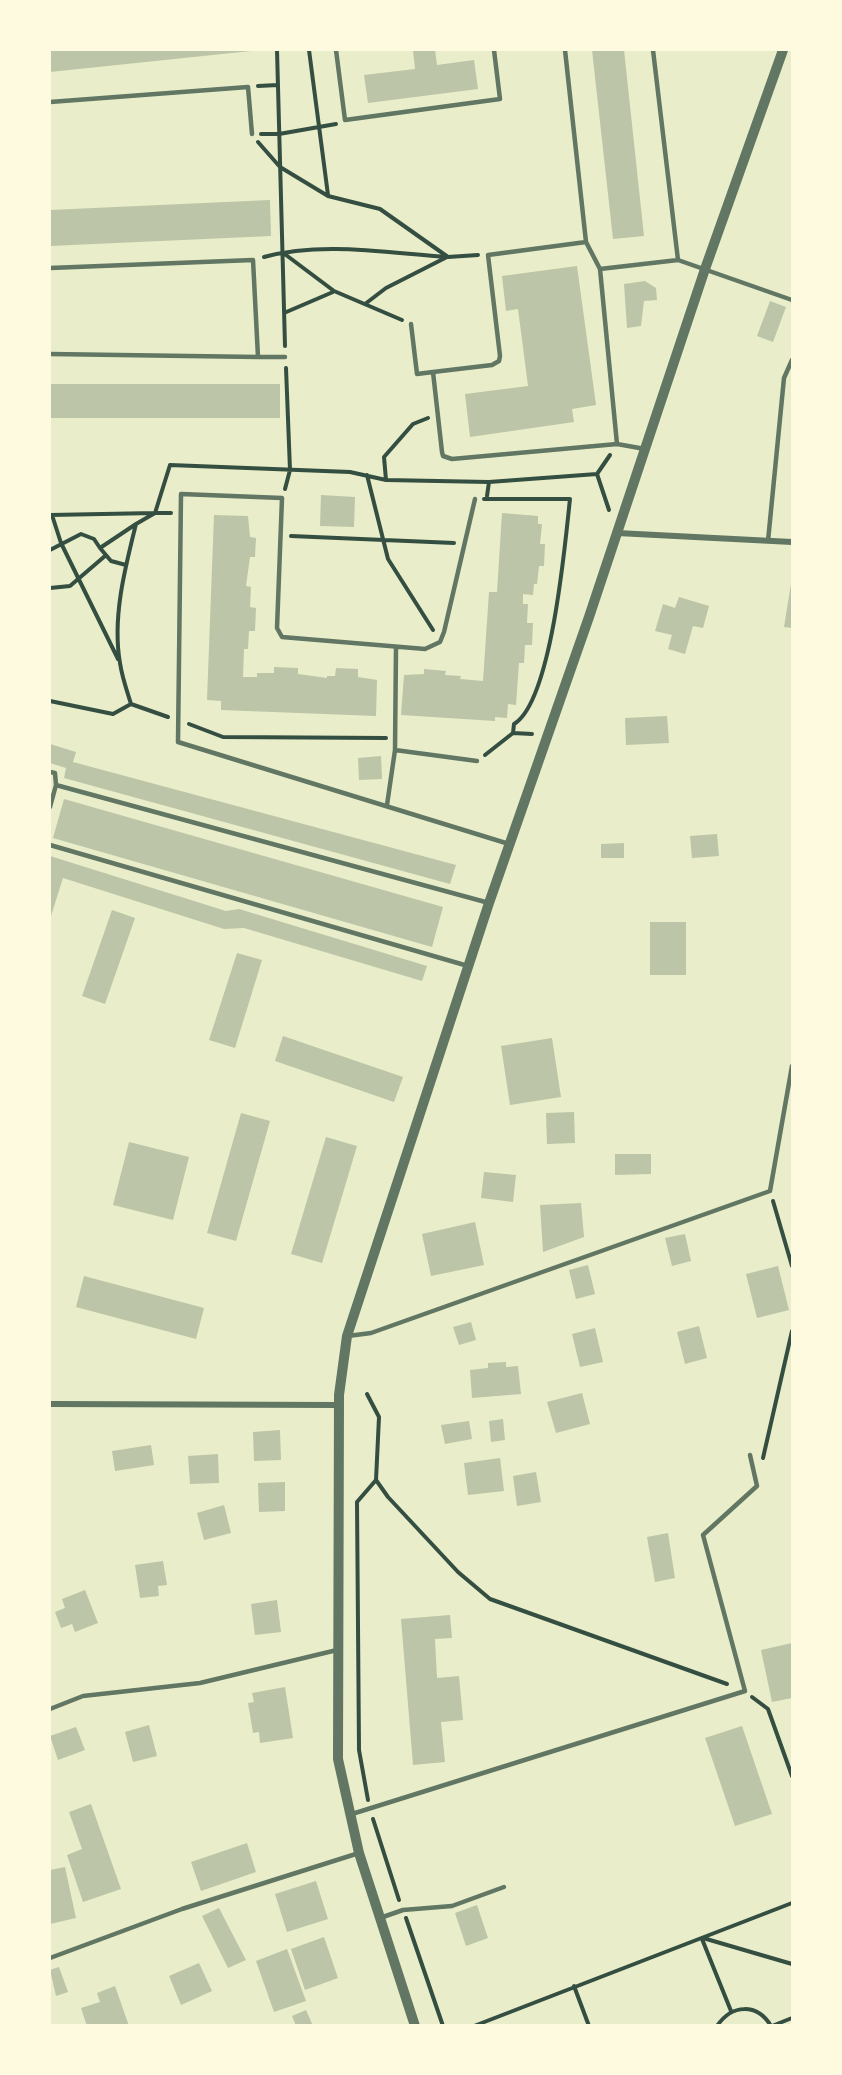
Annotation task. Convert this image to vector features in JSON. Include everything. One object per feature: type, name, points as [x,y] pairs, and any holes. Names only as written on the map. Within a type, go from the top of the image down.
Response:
[{"type":"street","points":[[416,2025],[359,1853],[338,1759],[339,1405],[347,1336],[509,844],[617,533],[705,269],[783,50]]},
{"type":"street","points":[[617,533],[792,543]]},
{"type":"street","points":[[50,1404],[339,1405]]},
{"type":"lane","points":[[336,50],[345,120],[500,99],[494,50]]},
{"type":"lane","points":[[565,50],[586,242],[600,269],[617,444]]},
{"type":"lane","points":[[653,50],[678,260]]},
{"type":"lane","points":[[50,102],[248,87],[252,134]]},
{"type":"lane","points":[[411,324],[417,374],[492,365],[499,361],[488,255],[586,242]]},
{"type":"lane","points":[[50,268],[253,260],[258,357]]},
{"type":"lane","points":[[600,269],[678,260],[792,300]]},
{"type":"lane","points":[[50,354],[285,357]]},
{"type":"lane","points":[[768,542],[784,378],[792,360]]},
{"type":"lane","points":[[433,372],[442,452],[447,459],[617,444],[645,449]]},
{"type":"lane","points":[[475,499],[467,543],[440,642],[425,649],[282,637],[277,627],[282,498],[181,494],[178,742],[509,844]]},
{"type":"lane","points":[[387,805],[395,750],[393,738],[396,647]]},
{"type":"lane","points":[[395,750],[477,761]]},
{"type":"lane","points":[[50,772],[55,773],[56,785],[50,807]]},
{"type":"lane","points":[[56,785],[489,903]]},
{"type":"lane","points":[[50,845],[468,966]]},
{"type":"lane","points":[[347,1336],[371,1333],[770,1191],[792,1066]]},
{"type":"lane","points":[[350,1815],[745,1691],[703,1535],[757,1486],[750,1455]]},
{"type":"lane","points":[[50,1709],[83,1696],[200,1683],[338,1650]]},
{"type":"lane","points":[[50,1958],[182,1909],[359,1853]]},
{"type":"lane","points":[[380,1918],[403,1910],[452,1906],[504,1887]]},
{"type":"path","points":[[277,50],[281,252],[290,470],[282,498]]},
{"type":"path","points":[[309,50],[328,195]]},
{"type":"path","points":[[248,87],[278,84]]},
{"type":"path","points":[[252,134],[279,134],[320,128],[345,120]]},
{"type":"path","points":[[252,134],[280,167],[328,195],[380,209],[448,257]]},
{"type":"path","points":[[253,260],[281,252],[346,250],[448,257],[488,255]]},
{"type":"path","points":[[281,252],[334,291],[411,324]]},
{"type":"path","points":[[364,304],[386,288],[448,257]]},
{"type":"path","points":[[284,313],[334,291]]},
{"type":"path","points":[[386,480],[384,458],[413,424],[437,414]]},
{"type":"path","points":[[597,474],[617,444]]},
{"type":"path","points":[[100,548],[155,513],[170,465],[350,472],[386,480],[489,482],[597,474]]},
{"type":"path","points":[[597,474],[617,533]]},
{"type":"path","points":[[367,475],[388,559],[440,642]]},
{"type":"path","points":[[486,499],[489,482]]},
{"type":"path","points":[[475,499],[570,499],[556,611],[544,665],[528,709],[521,720],[514,724],[513,734]]},
{"type":"path","points":[[131,704],[119,662],[61,543],[51,515],[155,513]]},
{"type":"path","points":[[119,662],[118,618],[126,564],[136,524]]},
{"type":"path","points":[[50,550],[81,534],[94,539],[105,556],[117,563],[126,564]]},
{"type":"path","points":[[281,536],[467,543]]},
{"type":"path","points":[[50,588],[61,589],[79,580],[105,556]]},
{"type":"path","points":[[50,701],[113,714],[131,704],[165,716]]},
{"type":"path","points":[[194,726],[209,734],[224,737],[393,738]]},
{"type":"path","points":[[477,761],[513,734],[532,734]]},
{"type":"path","points":[[770,1191],[792,1266]]},
{"type":"path","points":[[757,1486],[792,1330]]},
{"type":"path","points":[[367,1394],[379,1417],[376,1480],[388,1497],[458,1572],[490,1599],[745,1691],[768,1709],[792,1776]]},
{"type":"path","points":[[376,1480],[357,1502],[359,1750],[370,1809],[442,2025]]},
{"type":"path","points":[[474,2025],[792,1903]]},
{"type":"path","points":[[702,1938],[792,1964]]},
{"type":"path","points":[[702,1938],[731,2011]]},
{"type":"path","points":[[574,1986],[589,2025]]},
{"type":"path","points":[[717,2025],[731,2011],[740,2008],[759,2012],[772,2025],[792,2018]]},
{"type":"building","points":[[50,50],[251,50],[251,51],[50,72]]},
{"type":"building","points":[[413,50],[435,50],[437,65],[474,60],[478,89],[368,103],[364,75],[415,69]]},
{"type":"building","points":[[592,50],[624,50],[644,236],[613,239]]},
{"type":"building","points":[[270,200],[271,236],[50,246],[50,210]]},
{"type":"building","points":[[577,266],[596,405],[572,409],[574,422],[470,437],[465,394],[528,386],[518,309],[506,311],[502,276]]},
{"type":"building","points":[[645,281],[656,288],[657,300],[644,301],[641,326],[627,328],[624,284]]},
{"type":"building","points":[[770,301],[786,307],[773,342],[757,336]]},
{"type":"building","points":[[50,384],[280,384],[280,418],[50,418]]},
{"type":"building","points":[[321,495],[355,497],[354,527],[320,526]]},
{"type":"building","points":[[502,513],[538,516],[538,524],[542,524],[540,544],[545,544],[544,566],[539,566],[533,595],[523,594],[523,604],[528,604],[527,623],[533,623],[532,645],[525,645],[524,663],[519,663],[516,705],[508,704],[507,718],[495,717],[495,721],[401,715],[404,675],[424,674],[424,669],[446,671],[445,675],[461,676],[460,679],[483,681],[489,592],[497,592]]},
{"type":"building","points":[[214,515],[248,516],[250,537],[256,538],[255,557],[250,557],[246,586],[251,587],[250,607],[256,608],[255,631],[249,631],[248,649],[244,649],[243,677],[257,677],[257,673],[274,673],[274,667],[298,668],[298,674],[327,678],[327,676],[335,676],[336,668],[358,669],[358,677],[377,680],[376,716],[221,710],[221,701],[207,700]]},
{"type":"building","points":[[792,584],[792,628],[784,627]]},
{"type":"building","points":[[679,597],[709,606],[703,628],[693,626],[685,654],[668,649],[672,635],[655,631],[663,604],[675,608]]},
{"type":"building","points":[[667,716],[669,743],[626,745],[625,718]]},
{"type":"building","points":[[50,744],[76,752],[73,762],[456,865],[450,884],[64,778],[66,768],[50,763]]},
{"type":"building","points":[[381,756],[382,779],[359,780],[358,758]]},
{"type":"building","points":[[64,799],[443,907],[432,947],[53,838]]},
{"type":"building","points":[[717,834],[719,856],[692,858],[690,836]]},
{"type":"building","points":[[624,843],[624,858],[601,858],[601,844]]},
{"type":"building","points":[[50,856],[226,911],[239,909],[427,966],[422,981],[244,928],[224,929],[63,878],[50,919]]},
{"type":"building","points":[[112,910],[135,918],[105,1004],[82,996]]},
{"type":"building","points":[[650,922],[686,922],[686,975],[650,975]]},
{"type":"building","points":[[237,953],[262,960],[235,1048],[209,1040]]},
{"type":"building","points":[[283,1036],[403,1077],[394,1102],[275,1061]]},
{"type":"building","points":[[552,1038],[561,1097],[510,1105],[501,1046]]},
{"type":"building","points":[[574,1112],[575,1143],[547,1144],[546,1113]]},
{"type":"building","points":[[241,1113],[270,1121],[236,1241],[207,1233]]},
{"type":"building","points":[[326,1137],[357,1146],[322,1263],[291,1254]]},
{"type":"building","points":[[129,1142],[189,1157],[173,1220],[113,1205]]},
{"type":"building","points":[[615,1154],[651,1154],[651,1174],[615,1175]]},
{"type":"building","points":[[484,1172],[516,1175],[513,1202],[481,1198]]},
{"type":"building","points":[[581,1203],[584,1237],[543,1252],[540,1205]]},
{"type":"building","points":[[475,1222],[484,1265],[431,1276],[422,1234]]},
{"type":"building","points":[[685,1234],[691,1261],[672,1266],[665,1238]]},
{"type":"building","points":[[588,1265],[595,1294],[576,1299],[569,1270]]},
{"type":"building","points":[[778,1266],[789,1310],[757,1318],[746,1274]]},
{"type":"building","points":[[84,1276],[204,1308],[196,1339],[76,1307]]},
{"type":"building","points":[[471,1322],[476,1340],[459,1345],[453,1327]]},
{"type":"building","points":[[699,1326],[707,1358],[685,1364],[677,1332]]},
{"type":"building","points":[[595,1328],[603,1362],[580,1367],[572,1334]]},
{"type":"building","points":[[506,1362],[506,1367],[518,1366],[521,1394],[472,1398],[470,1370],[488,1368],[488,1363]]},
{"type":"building","points":[[582,1393],[590,1424],[556,1433],[547,1402]]},
{"type":"building","points":[[503,1419],[505,1440],[491,1442],[489,1421]]},
{"type":"building","points":[[469,1421],[472,1439],[445,1444],[441,1425]]},
{"type":"building","points":[[280,1430],[281,1460],[254,1461],[253,1432]]},
{"type":"building","points":[[151,1445],[154,1465],[115,1471],[112,1451]]},
{"type":"building","points":[[218,1454],[219,1483],[190,1484],[188,1456]]},
{"type":"building","points":[[500,1458],[504,1491],[468,1495],[464,1463]]},
{"type":"building","points":[[536,1472],[541,1502],[517,1506],[513,1476]]},
{"type":"building","points":[[285,1482],[285,1511],[259,1512],[258,1483]]},
{"type":"building","points":[[224,1505],[231,1533],[204,1540],[197,1513]]},
{"type":"building","points":[[668,1533],[675,1578],[655,1582],[647,1537]]},
{"type":"building","points":[[163,1561],[167,1585],[158,1586],[159,1596],[140,1598],[135,1565]]},
{"type":"building","points":[[85,1590],[98,1623],[75,1632],[72,1624],[61,1628],[55,1612],[65,1608],[62,1599]]},
{"type":"building","points":[[277,1600],[281,1632],[255,1635],[251,1604]]},
{"type":"building","points":[[450,1615],[452,1638],[435,1639],[437,1678],[459,1676],[463,1720],[441,1722],[445,1762],[413,1765],[401,1619]]},
{"type":"building","points":[[792,1643],[792,1698],[772,1702],[761,1650]]},
{"type":"building","points":[[285,1687],[293,1738],[260,1743],[259,1732],[253,1733],[248,1703],[254,1702],[252,1693]]},
{"type":"building","points":[[149,1725],[157,1756],[133,1762],[125,1732]]},
{"type":"building","points":[[742,1726],[772,1814],[735,1826],[705,1738]]},
{"type":"building","points":[[76,1727],[85,1750],[58,1760],[50,1736]]},
{"type":"building","points":[[91,1804],[121,1889],[83,1902],[67,1855],[82,1849],[69,1812]]},
{"type":"building","points":[[247,1843],[256,1872],[201,1891],[191,1862]]},
{"type":"building","points":[[65,1867],[76,1918],[50,1924],[50,1870]]},
{"type":"building","points":[[316,1881],[328,1919],[287,1932],[275,1894]]},
{"type":"building","points":[[477,1905],[488,1938],[466,1946],[455,1913]]},
{"type":"building","points":[[219,1908],[246,1960],[228,1968],[202,1916]]},
{"type":"building","points":[[324,1937],[338,1978],[305,1990],[291,1949]]},
{"type":"building","points":[[287,1949],[306,2001],[274,2012],[256,1961]]},
{"type":"building","points":[[199,1963],[212,1991],[181,2005],[169,1976]]},
{"type":"building","points":[[59,1967],[68,1992],[56,1996],[50,1970]]},
{"type":"building","points":[[115,1986],[129,2026],[87,2026],[81,2008],[100,2002],[97,1993]]},
{"type":"building","points":[[306,2010],[313,2026],[296,2026],[292,2016]]}]
